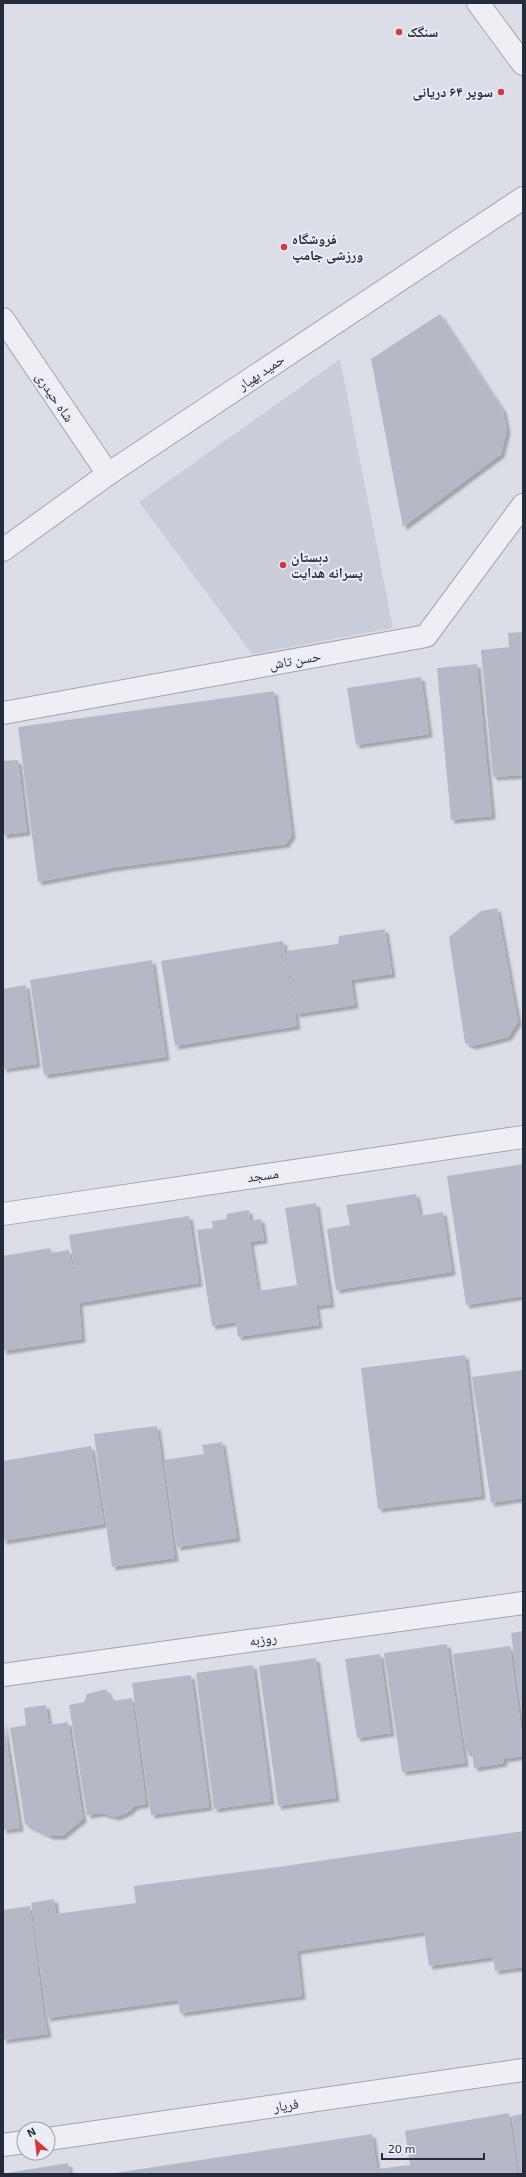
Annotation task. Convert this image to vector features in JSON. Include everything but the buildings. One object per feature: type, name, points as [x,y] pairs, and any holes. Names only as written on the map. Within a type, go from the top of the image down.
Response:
[{"type":"street","points":[[478,3],[523,64]]},
{"type":"street","name":"حمید بهیار","points":[[3,550],[108,474],[523,198]]},
{"type":"street","name":"شاه حیدری","points":[[3,319],[108,474]]},
{"type":"street","name":"حسن تاش","points":[[3,713],[426,636],[523,506]]},
{"type":"street","name":"مسجد","points":[[3,1214],[523,1137]]},
{"type":"street","name":"روزبه","points":[[3,1675],[523,1603]]},
{"type":"street","name":"فریار","points":[[56,2138],[523,2070]]},
{"type":"street","points":[[3,2146],[16,2144]]},
{"type":"shaded area","name":"دبستان پسرانه هدایت","points":[[340,359],[393,628],[252,654],[139,502]]},
{"type":"place","name":"سنگک","points":[[399,32]]},
{"type":"place","name":"سوپر ۶۴ دریانی","points":[[501,92]]},
{"type":"place","name":"فروشگاه ورزشی جامپ","points":[[284,247]]},
{"type":"place","name":"دبستان پسرانه هدایت","points":[[283,565]]}]
